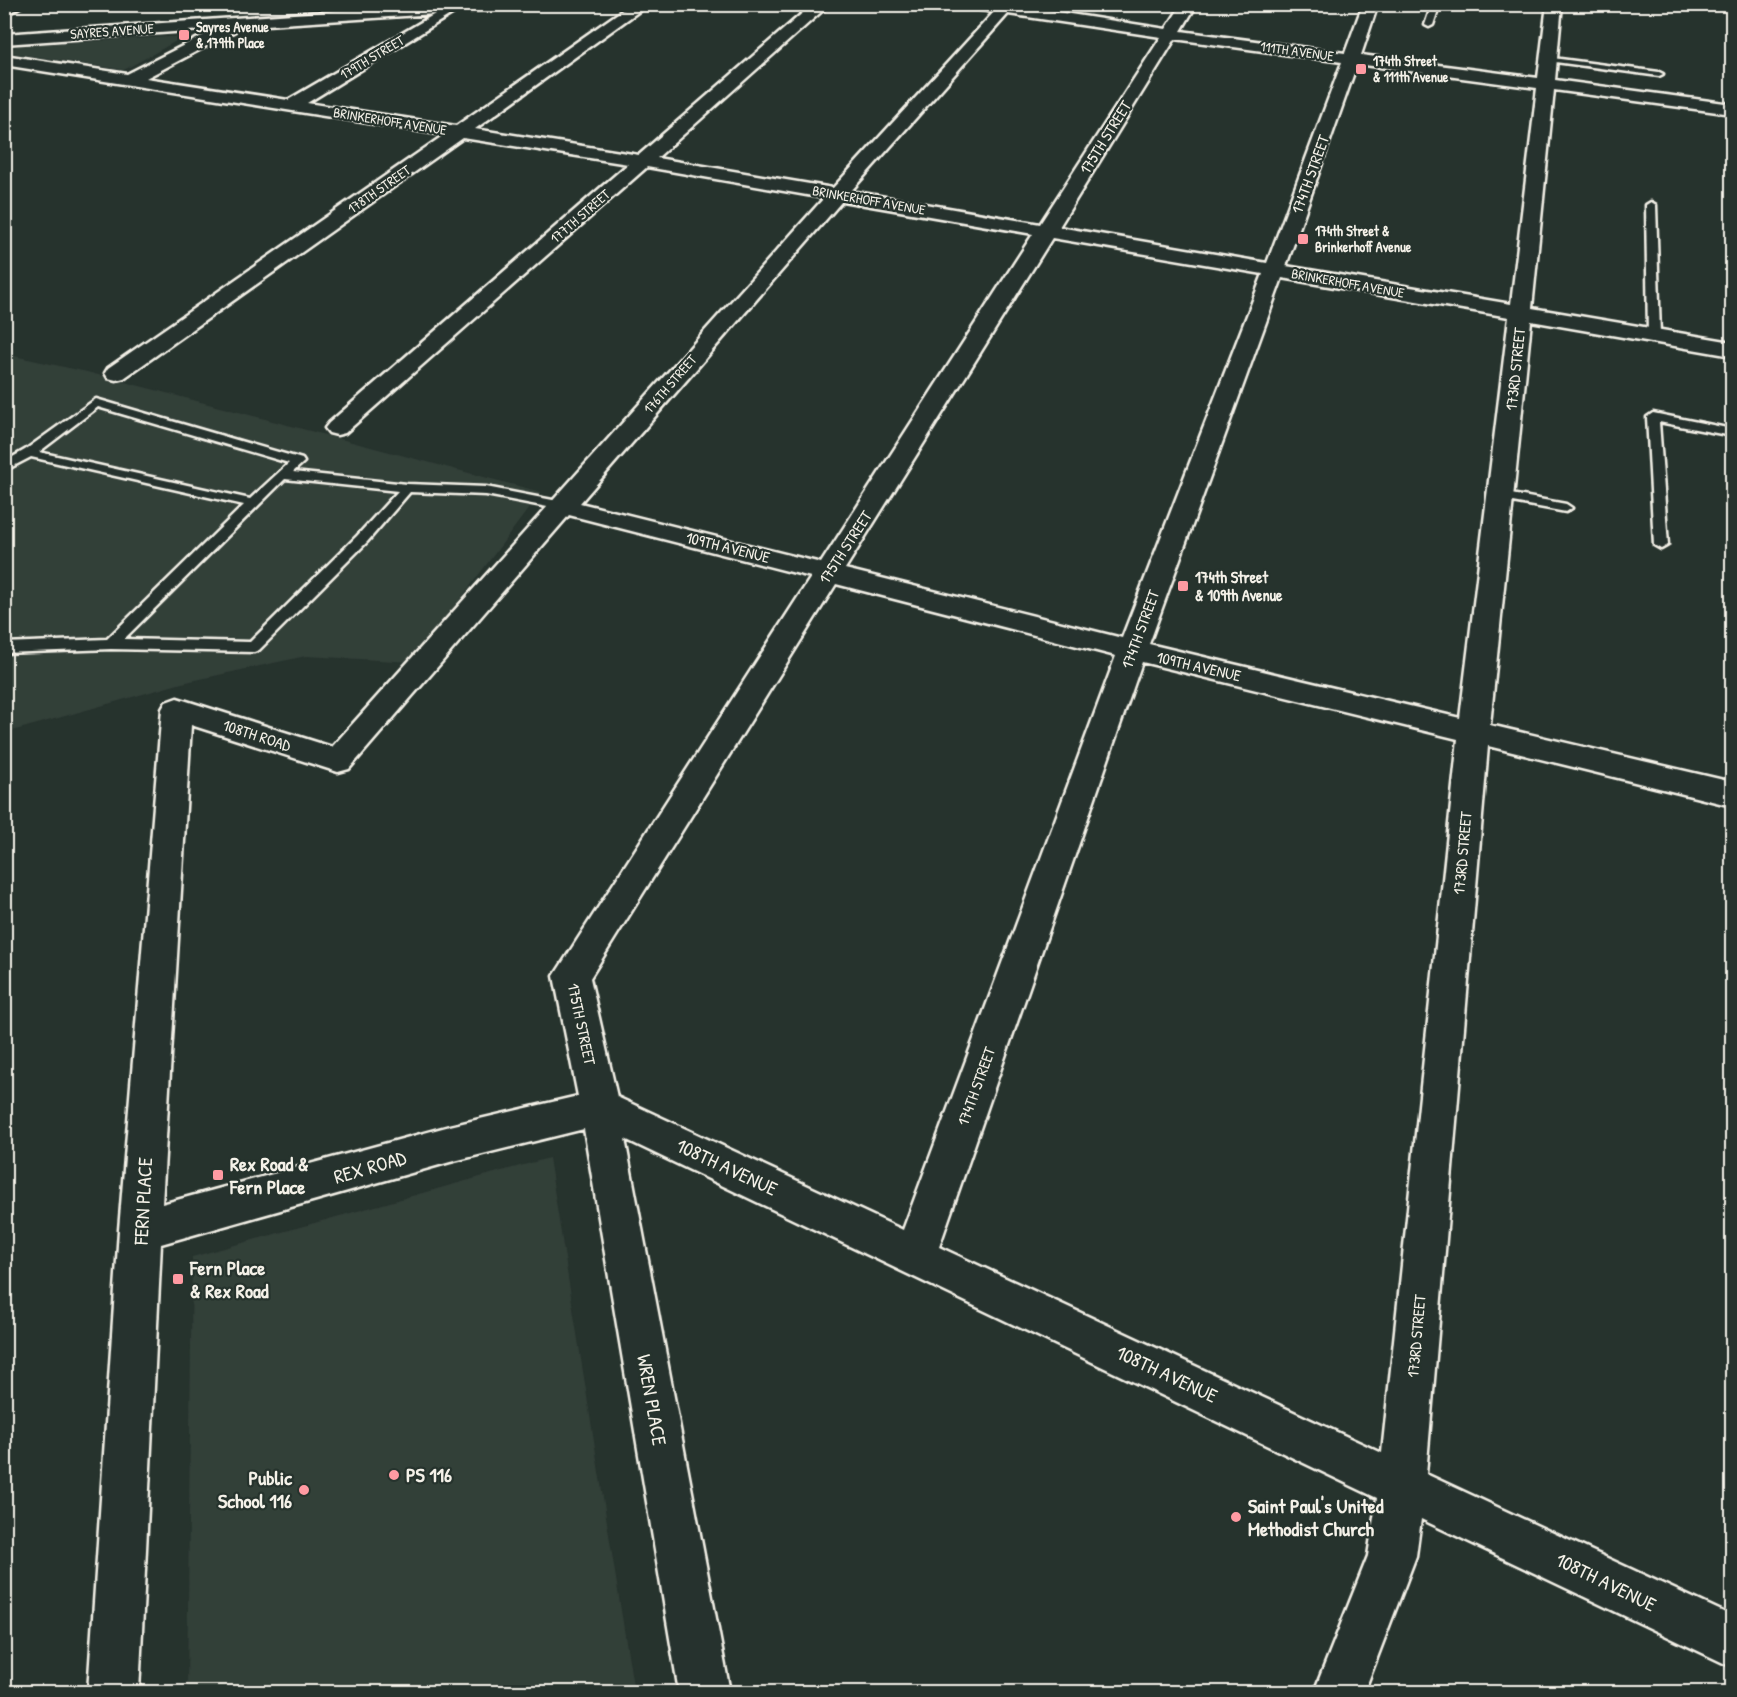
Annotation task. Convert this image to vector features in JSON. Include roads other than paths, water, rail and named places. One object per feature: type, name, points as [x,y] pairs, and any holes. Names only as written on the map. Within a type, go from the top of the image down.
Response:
[{"type":"street","points":[[4,12],[18,4]]},
{"type":"street","name":"SAYRES AVENUE","points":[[4,39],[182,20],[241,22],[358,10],[454,8],[507,4]]},
{"type":"street","name":"178TH STREET","points":[[116,373],[642,4]]},
{"type":"street","name":"177TH STREET","points":[[337,428],[823,4]]},
{"type":"street","name":"111TH AVENUE","points":[[969,4],[1352,58],[1547,71],[1732,109]]},
{"type":"street","name":"175TH STREET","points":[[600,1108],[572,976],[1190,4]]},
{"type":"street","name":"174TH STREET","points":[[915,1256],[1132,650],[1371,4]]},
{"type":"street","name":"173RD STREET","points":[[1339,1692],[1392,1556],[1402,1485],[1473,731],[1556,4]]},
{"type":"street","name":"179TH STREET","points":[[290,106],[454,8]]},
{"type":"street","name":"176TH STREET","points":[[338,761],[838,194],[1005,9]]},
{"type":"street","points":[[127,81],[241,22]]},
{"type":"street","name":"BRINKERHOFF AVENUE","points":[[4,60],[643,161],[1732,349]]},
{"type":"street","name":"109TH AVENUE","points":[[563,506],[1132,650],[1732,794]]},
{"type":"street","name":"108TH ROAD","points":[[177,709],[338,761]]},
{"type":"street","name":"FERN PLACE","points":[[113,1692],[140,1230],[177,709]]},
{"type":"street","name":"REX ROAD","points":[[140,1230],[450,1144],[600,1108]]},
{"type":"street","name":"108TH AVENUE","points":[[600,1108],[1732,1642]]},
{"type":"street","name":"WREN PLACE","points":[[600,1108],[704,1692]]},
{"type":"lane","points":[[1429,25],[1436,4]]},
{"type":"lane","points":[[1547,71],[1659,74]]},
{"type":"lane","points":[[1651,205],[1654,335]]},
{"type":"lane","points":[[4,467],[28,453],[96,403],[298,462],[282,475],[111,644]]},
{"type":"lane","points":[[1661,545],[1653,417],[1732,432]]},
{"type":"lane","points":[[28,453],[255,504]]},
{"type":"lane","points":[[282,475],[407,488],[486,490],[563,506]]},
{"type":"lane","points":[[4,648],[111,644],[254,647],[362,539],[407,488]]},
{"type":"lane","points":[[1500,496],[1566,508]]},
{"type":"place","name":"Sayres Avenue & 179th Place","points":[[184,35]]},
{"type":"place","name":"174th Street & 111th Avenue","points":[[1361,69]]},
{"type":"place","name":"174th Street & Brinkerhoff Avenue","points":[[1303,239]]},
{"type":"place","name":"174th Street & 109th Avenue","points":[[1183,586]]},
{"type":"place","name":"Rex Road & Fern Place","points":[[218,1175]]},
{"type":"place","name":"Fern Place & Rex Road","points":[[178,1279]]},
{"type":"place","name":"PS 116","points":[[394,1475]]},
{"type":"place","name":"Public School 116","points":[[304,1490]]},
{"type":"place","name":"Saint Paul's United Methodist Church","points":[[1236,1517]]}]
